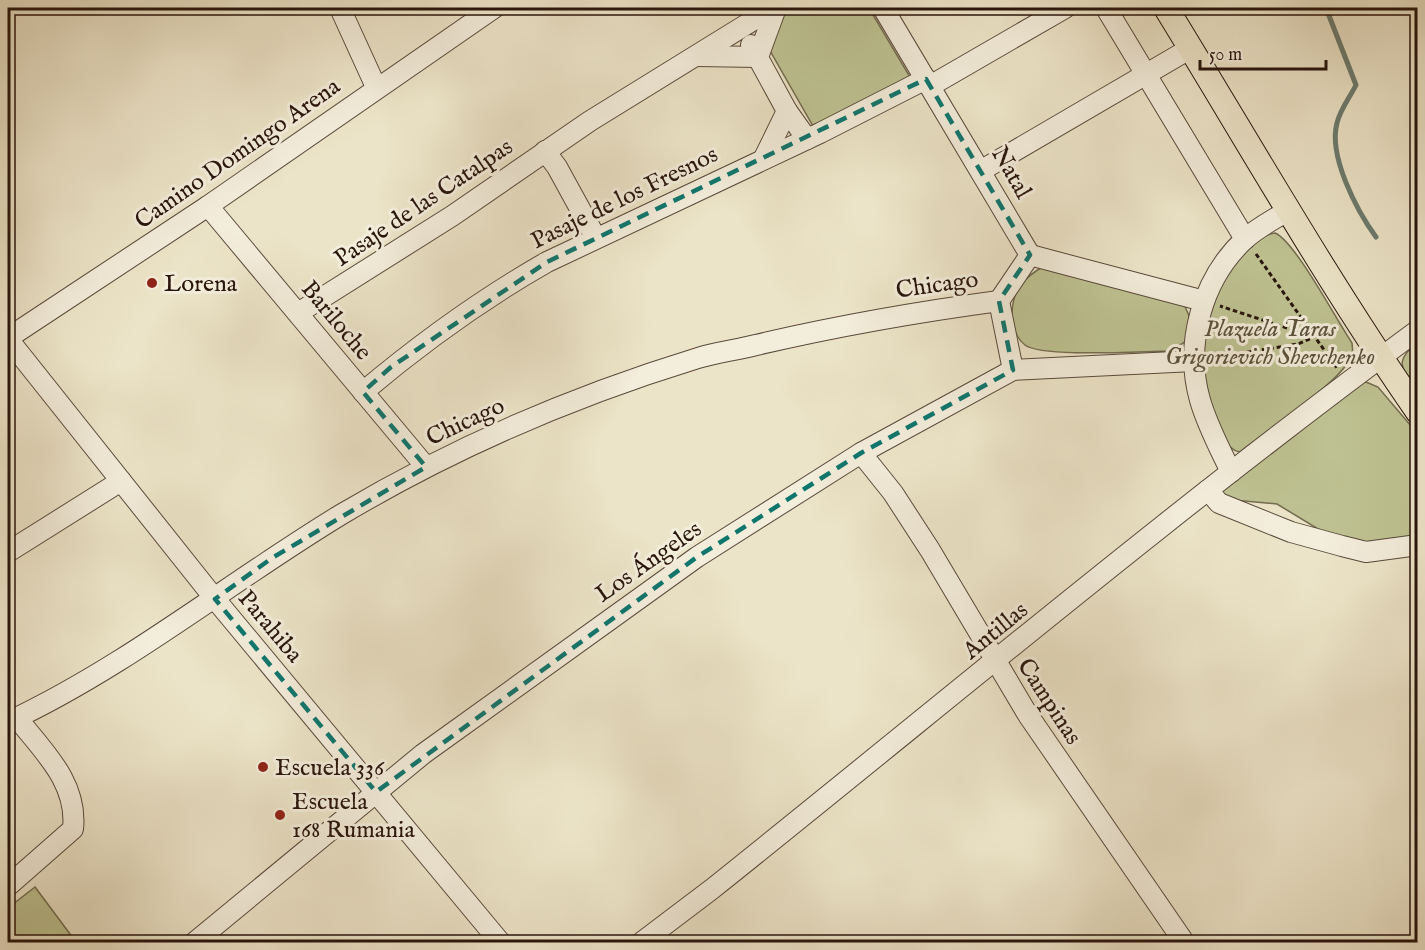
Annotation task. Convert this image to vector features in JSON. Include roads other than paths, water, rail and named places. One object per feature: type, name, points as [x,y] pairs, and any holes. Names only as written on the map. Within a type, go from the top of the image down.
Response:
[{"type":"main road","points":[[1166,8],[1287,211],[1380,357],[1418,412]]},
{"type":"street","points":[[340,8],[376,87]]},
{"type":"street","name":"Camino Domingo Arena","points":[[8,338],[208,206],[376,87],[494,8]]},
{"type":"street","points":[[758,57],[775,8]]},
{"type":"street","name":"Pasaje de las Catalpas","points":[[297,313],[435,227],[545,151],[691,56],[775,8]]},
{"type":"street","name":"Natal","points":[[883,8],[982,170],[1030,255]]},
{"type":"street","name":"Pasaje de los Fresnos","points":[[363,392],[392,367],[512,282],[596,238],[928,83],[1065,8]]},
{"type":"street","points":[[1106,8],[1245,239]]},
{"type":"street","points":[[741,29],[787,111],[807,139]]},
{"type":"street","points":[[982,170],[1191,48]]},
{"type":"street","points":[[691,56],[758,57]]},
{"type":"street","points":[[764,158],[787,111]]},
{"type":"street","name":"Pasaje de las Catalpas","points":[[545,151],[557,167],[596,238]]},
{"type":"street","name":"Bariloche","points":[[208,206],[426,467]]},
{"type":"street","points":[[1232,471],[1202,408],[1194,361],[1196,333],[1204,301],[1219,271],[1245,239],[1287,211]]},
{"type":"street","points":[[1012,370],[999,301],[1030,255],[1204,301]]},
{"type":"street","name":"Chicago","points":[[12,720],[122,661],[282,551],[426,467],[526,421],[587,396],[700,357],[886,316],[999,301]]},
{"type":"street","name":"Antillas","points":[[642,942],[995,663],[1232,471],[1418,330]]},
{"type":"street","name":"Parahiba","points":[[8,338],[215,599],[500,942]]},
{"type":"street","name":"Los Ángeles","points":[[195,942],[423,754],[696,557],[861,453],[1012,370],[1194,361]]},
{"type":"street","name":"Campinas","points":[[861,453],[893,494],[930,550],[995,663],[1184,942]]},
{"type":"street","points":[[8,552],[121,481]]},
{"type":"street","points":[[1208,490],[1219,503],[1225,506],[1291,532],[1342,546],[1366,552],[1418,545]]},
{"type":"street","points":[[8,886],[73,829],[75,811],[61,772],[12,720]]},
{"type":"waterway","points":[[1326,8],[1356,85],[1337,123],[1335,136],[1340,167],[1353,198],[1376,237]]},
{"type":"place","name":"Lorena","points":[[152,283]]},
{"type":"place","name":"Escuela 336","points":[[263,767]]},
{"type":"place","name":"Escuela 168 Rumania","points":[[280,815]]},
{"type":"park label","name":"Plazuela Taras Grigorievich Shevchenko","points":[[1270,342]]}]
